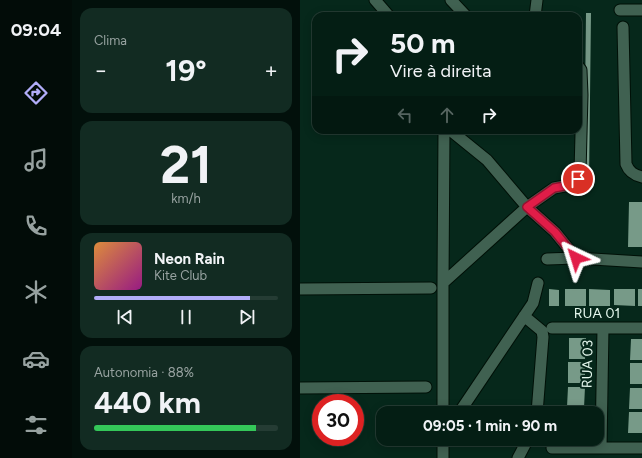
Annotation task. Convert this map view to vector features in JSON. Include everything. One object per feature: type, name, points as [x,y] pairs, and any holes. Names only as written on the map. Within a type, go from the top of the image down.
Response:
[{"type":"street","points":[[375,0],[386,12]]},
{"type":"street","points":[[451,0],[462,12]]},
{"type":"street","points":[[536,12],[537,0]]},
{"type":"street","points":[[620,10],[639,7]]},
{"type":"street","points":[[623,27],[626,164],[628,170],[634,175],[642,177]]},
{"type":"street","points":[[443,406],[442,283],[444,134]]},
{"type":"street","points":[[455,134],[487,160],[527,207],[555,232],[576,258]]},
{"type":"street","points":[[442,283],[527,207],[554,188],[575,184],[580,173],[580,134]]},
{"type":"street","points":[[547,259],[576,258],[642,262]]},
{"type":"street","points":[[464,406],[532,303],[538,283]]},
{"type":"street","points":[[300,289],[431,288]]},
{"type":"street","points":[[524,316],[542,331],[543,338],[538,406]]},
{"type":"street","name":"RUA 01","points":[[552,328],[642,328]]},
{"type":"street","name":"RUA 03","points":[[601,448],[602,328]]},
{"type":"street","points":[[300,388],[426,387]]},
{"type":"street","points":[[443,446],[443,458]]},
{"type":"street","points":[[518,458],[524,446]]},
{"type":"street","points":[[552,448],[642,448]]},
{"type":"building","points":[[586,13],[591,13],[589,183],[584,183]]},
{"type":"building","points":[[629,202],[642,202],[642,247],[628,247]]},
{"type":"building","points":[[549,289],[559,290],[559,306],[549,306]]},
{"type":"building","points":[[565,289],[586,289],[586,306],[565,306]]},
{"type":"building","points":[[589,289],[610,290],[610,306],[589,306]]},
{"type":"building","points":[[614,289],[635,289],[635,306],[614,305]]},
{"type":"building","points":[[638,289],[642,289],[642,306],[638,306]]},
{"type":"building","points":[[569,338],[586,338],[585,359],[569,359]]},
{"type":"building","points":[[631,339],[642,339],[642,360],[630,360]]},
{"type":"building","points":[[568,362],[585,362],[585,383],[568,383]]},
{"type":"building","points":[[630,363],[642,363],[642,384],[630,384]]},
{"type":"building","points":[[568,387],[585,387],[584,406],[567,406]]},
{"type":"building","points":[[630,388],[642,388],[642,409],[629,409]]},
{"type":"building","points":[[629,412],[642,412],[642,433],[628,433]]},
{"type":"route","points":[[576,258],[555,232],[527,207],[554,188],[575,184],[578,179]]}]
